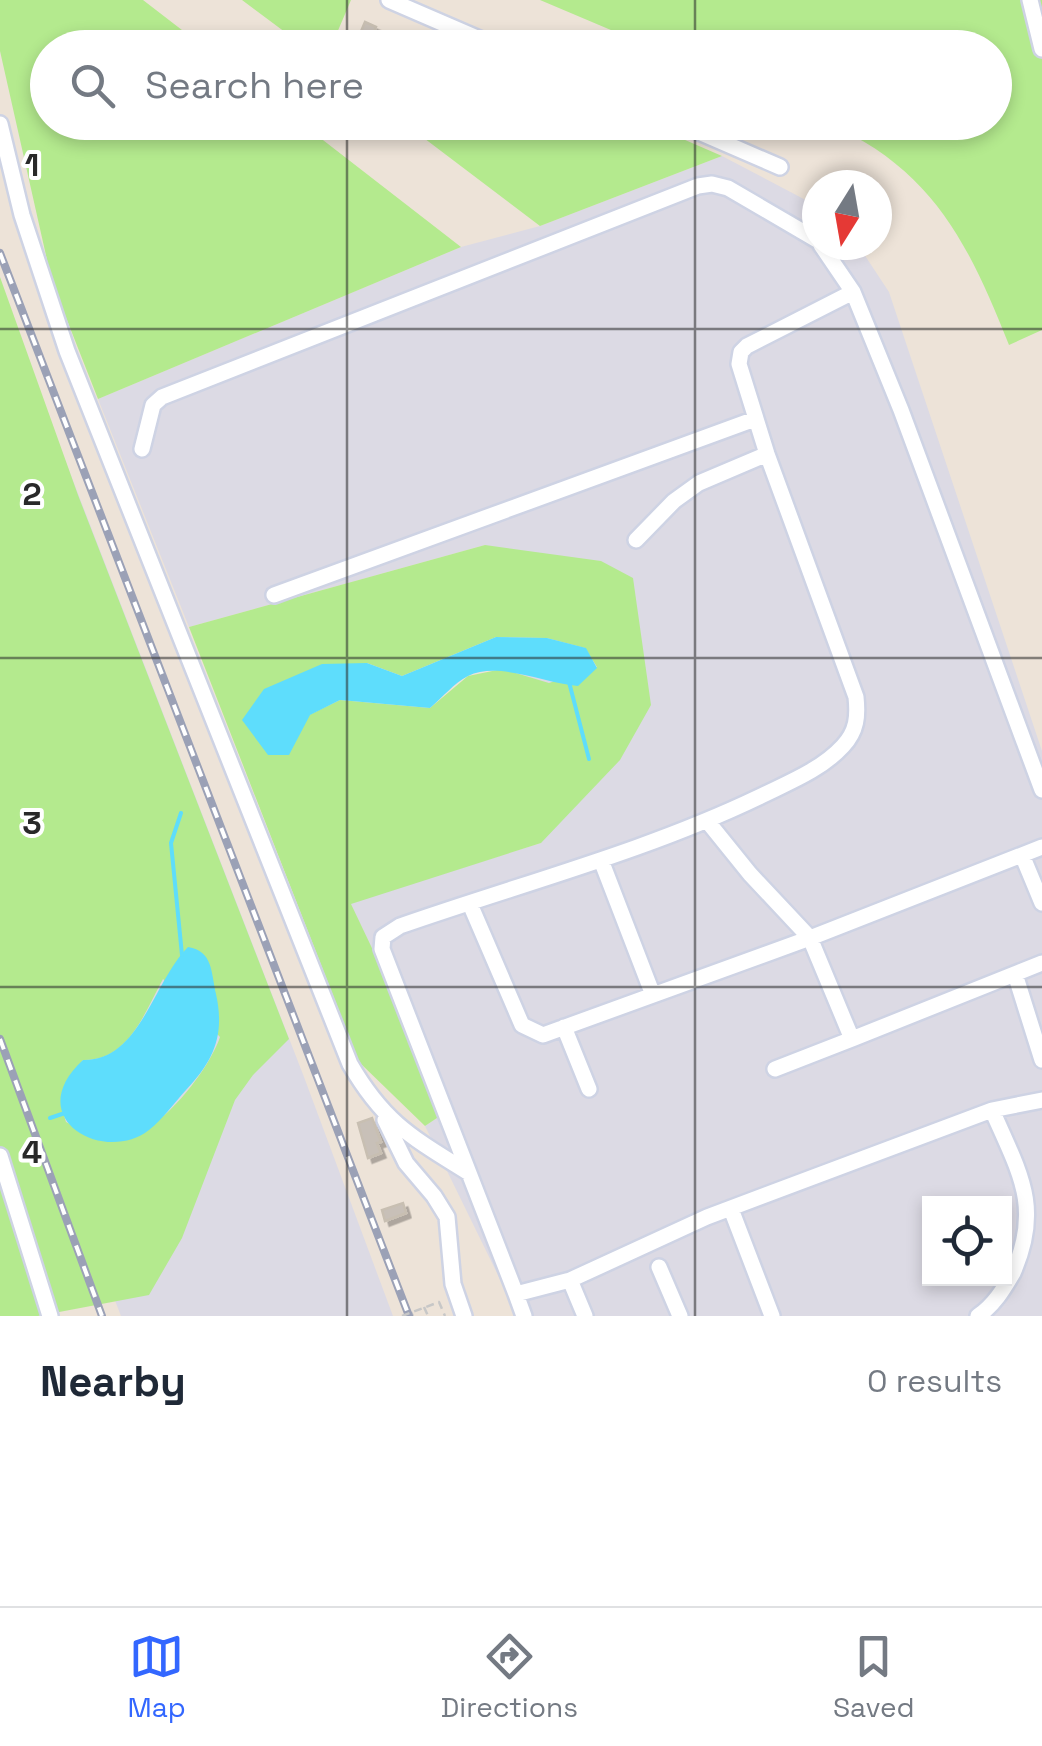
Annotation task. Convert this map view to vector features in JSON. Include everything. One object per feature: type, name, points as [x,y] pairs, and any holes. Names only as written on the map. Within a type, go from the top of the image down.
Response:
[{"type":"lane","points":[[388,0],[458,30]]},
{"type":"lane","points":[[1030,0],[1042,48]]},
{"type":"lane","points":[[0,124],[22,215],[95,423],[350,1064],[382,1111],[406,1134],[469,1173]]},
{"type":"lane","points":[[718,140],[780,167]]},
{"type":"lane","points":[[142,449],[154,406],[162,396],[698,186],[728,188],[802,232]]},
{"type":"lane","points":[[831,260],[853,292],[1042,790]]},
{"type":"lane","points":[[524,1316],[382,949],[383,937],[389,930],[708,822],[834,755],[854,730],[858,715],[856,697],[767,454],[739,364],[741,352],[853,292]]},
{"type":"lane","points":[[274,596],[756,419]]},
{"type":"lane","points":[[636,540],[674,501],[699,483],[767,454]]},
{"type":"lane","points":[[708,822],[810,938],[852,1039]]},
{"type":"lane","points":[[470,904],[522,1025],[542,1035],[810,938],[1042,847]]},
{"type":"lane","points":[[1022,855],[1042,904]]},
{"type":"lane","points":[[602,860],[653,994]]},
{"type":"lane","points":[[775,1069],[1042,964]]},
{"type":"lane","points":[[1015,974],[1042,1060]]},
{"type":"lane","points":[[564,1027],[589,1089]]},
{"type":"lane","points":[[516,1294],[570,1280],[731,1209],[992,1110],[1042,1100]]},
{"type":"lane","points":[[978,1316],[1002,1291],[1028,1248],[1033,1226],[1032,1205],[992,1110]]},
{"type":"lane","points":[[382,1111],[398,1151],[447,1217],[453,1284],[464,1316]]},
{"type":"lane","points":[[0,1156],[50,1316]]},
{"type":"lane","points":[[731,1209],[772,1316]]},
{"type":"lane","points":[[659,1267],[680,1316]]},
{"type":"lane","points":[[570,1280],[585,1316]]},
{"type":"path","points":[[402,1316],[439,1302],[445,1316]]},
{"type":"path","points":[[424,1307],[428,1316]]},
{"type":"shaded area","points":[[722,156],[802,198],[802,260],[868,260],[889,292],[1042,751],[1042,1316],[518,1316],[425,1126],[449,1110],[350,903],[541,843],[485,545],[189,627],[98,399],[461,247],[540,226]]},
{"type":"shaded area","points":[[0,292],[393,1316],[121,1316],[0,1003]]},
{"type":"green space","points":[[0,0],[143,0],[182,30],[30,30],[30,140],[323,140],[461,247],[98,399],[52,282],[0,51]]},
{"type":"green space","points":[[242,0],[351,0],[338,30],[282,30]]},
{"type":"green space","points":[[540,0],[1042,0],[1042,330],[1009,345],[962,242],[942,213],[894,162],[861,140],[1012,140],[1012,30],[611,30]]},
{"type":"green space","points":[[426,140],[685,140],[722,156],[540,226]]},
{"type":"green space","points":[[0,277],[78,495],[289,1039],[253,1075],[235,1100],[182,1238],[149,1295],[38,1316],[0,1316]],"holes":[[[163,979],[220,1037],[191,1087],[143,1131],[110,1141],[66,1122],[63,1096],[72,1075],[83,1060],[112,1053],[124,1044]]]},
{"type":"green space","points":[[485,545],[601,561],[633,578],[651,705],[620,760],[541,843],[351,904],[449,1110],[425,1126],[359,1062],[189,627]],"holes":[[[496,637],[547,638],[585,648],[597,667],[549,683],[502,669],[468,676],[430,708],[340,700],[309,715],[367,663],[402,676]]]},
{"type":"water","points":[[496,637],[547,638],[586,648],[597,668],[578,686],[507,672],[480,672],[458,683],[430,708],[340,700],[310,715],[289,755],[268,755],[242,720],[264,689],[322,664],[367,663],[402,676]]},
{"type":"water","points":[[188,947],[202,953],[210,964],[219,1022],[210,1057],[196,1079],[149,1130],[131,1139],[92,1139],[64,1117],[60,1100],[66,1081],[83,1060],[102,1057],[119,1048],[132,1034]]},
{"type":"building","points":[[365,22],[376,27],[375,30],[362,30]]},
{"type":"building","points":[[372,1118],[381,1153],[368,1158],[358,1123]]},
{"type":"building","points":[[403,1203],[406,1213],[385,1221],[382,1210]]},
{"type":"waterway","points":[[569,682],[589,759]]},
{"type":"waterway","points":[[181,813],[171,843],[182,955]]},
{"type":"waterway","points":[[50,1118],[68,1112]]},
{"type":"railway","points":[[0,253],[409,1316]]},
{"type":"railway","points":[[0,1039],[102,1316]]}]
